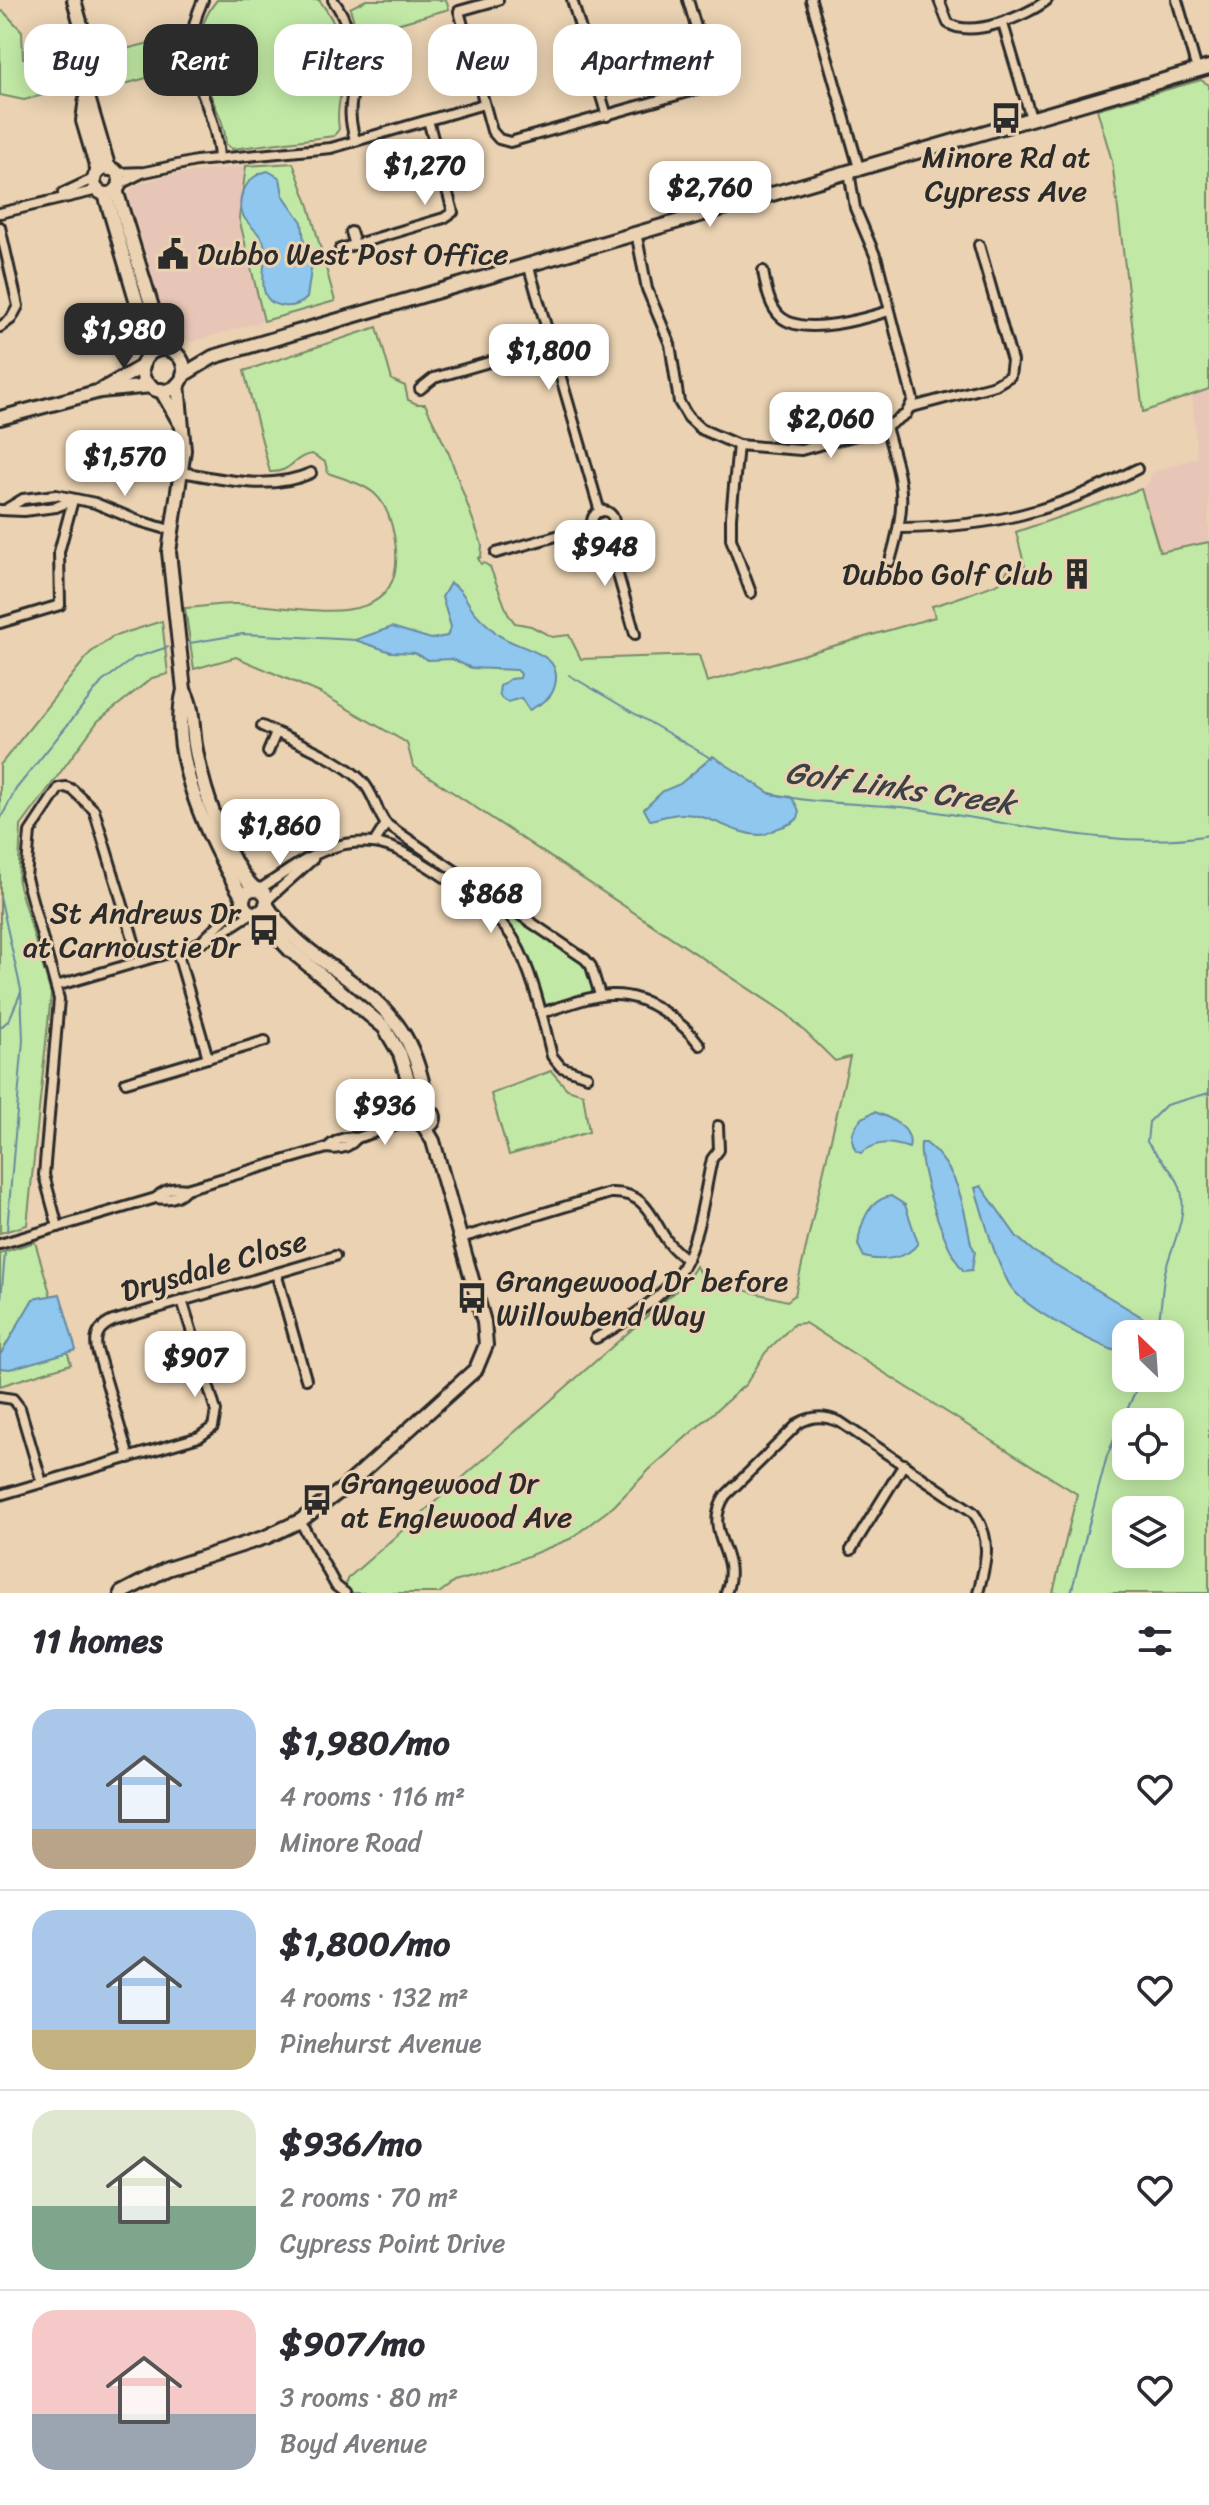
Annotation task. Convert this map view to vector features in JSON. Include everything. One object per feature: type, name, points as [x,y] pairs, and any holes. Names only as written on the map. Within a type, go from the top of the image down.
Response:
[{"type":"street","points":[[74,0],[81,25],[87,94],[83,121],[156,320],[182,361],[184,450],[169,552],[184,690],[180,704],[183,747],[193,791],[210,837],[245,908],[289,949],[384,1027],[400,1054],[433,1141],[484,1322],[486,1345],[482,1358],[460,1385],[344,1488],[300,1521],[242,1545],[167,1569],[121,1593]]},
{"type":"street","points":[[203,0],[195,19],[191,52],[199,86],[217,132],[219,159]]},
{"type":"street","points":[[333,0],[343,16],[353,51],[355,72],[349,108],[355,140]]},
{"type":"street","points":[[455,0],[495,136],[510,142],[713,85],[688,0]]},
{"type":"street","points":[[459,11],[498,0]]},
{"type":"street","points":[[572,0],[607,116]]},
{"type":"street","points":[[811,0],[854,169],[855,208],[877,260],[911,391],[912,407]]},
{"type":"street","points":[[939,0],[945,20],[951,26],[1003,24],[1047,0]]},
{"type":"street","points":[[0,418],[100,391],[156,388],[181,379],[213,357],[1203,68],[1177,0]]},
{"type":"street","points":[[1003,24],[1031,118]]},
{"type":"street","points":[[0,213],[145,172],[219,159],[312,151],[484,104]]},
{"type":"street","points":[[340,249],[444,218],[453,212],[428,120]]},
{"type":"street","points":[[107,181],[143,323],[144,377],[156,388],[182,426]]},
{"type":"street","points":[[0,227],[18,306],[11,319],[0,327]]},
{"type":"street","points":[[351,232],[355,245]]},
{"type":"street","points":[[636,232],[647,289],[670,344],[679,402],[688,417],[701,429],[738,445],[801,450],[886,427],[898,421],[912,407],[995,385],[1010,376],[1012,361],[979,245]]},
{"type":"street","points":[[528,264],[600,512]]},
{"type":"street","points":[[763,271],[772,306],[790,322],[839,324],[889,311]]},
{"type":"street","points":[[420,389],[434,378],[551,344]]},
{"type":"street","points":[[100,391],[159,349],[213,357]]},
{"type":"street","points":[[886,427],[902,484],[900,528],[890,561]]},
{"type":"street","points":[[738,445],[731,539],[751,593]]},
{"type":"street","points":[[900,528],[980,524],[1028,515],[1072,500],[1137,469]]},
{"type":"street","points":[[182,472],[234,482],[293,481],[311,473]]},
{"type":"street","points":[[4,509],[24,511],[56,507],[73,500],[104,506],[170,530]]},
{"type":"street","points":[[0,623],[60,605],[59,552],[73,500]]},
{"type":"street","points":[[600,512],[609,514],[613,519],[613,526],[606,533],[599,533],[592,526],[594,516],[600,512]]},
{"type":"street","points":[[496,553],[592,526]]},
{"type":"street","points":[[606,533],[635,634]]},
{"type":"street","points":[[184,690],[191,702],[195,745],[211,803],[221,832],[245,879],[261,896],[274,918],[381,1008],[400,1028],[416,1060],[424,1119]]},
{"type":"street","points":[[262,726],[355,775],[369,789],[386,824],[585,959],[591,966],[600,995]]},
{"type":"street","points":[[268,752],[276,733]]},
{"type":"street","points":[[58,1227],[44,1175],[59,1011],[56,986],[28,888],[26,869],[28,840],[33,824],[56,790],[63,787],[73,790],[94,810],[140,961]]},
{"type":"street","points":[[374,843],[386,824]]},
{"type":"street","points":[[261,896],[300,862],[346,844],[374,843],[407,854],[498,918],[519,950],[552,1056],[561,1067],[587,1076]]},
{"type":"street","points":[[200,942],[248,892],[261,896]]},
{"type":"street","points":[[56,986],[177,951],[220,934],[262,910],[261,896]]},
{"type":"street","points":[[177,951],[208,1058]]},
{"type":"street","points":[[541,1013],[600,995],[619,993],[652,1004],[684,1025],[700,1045]]},
{"type":"street","points":[[126,1082],[265,1041]]},
{"type":"street","points":[[0,1244],[156,1198],[162,1192],[177,1187],[186,1189],[327,1148],[333,1141],[357,1138],[424,1119]]},
{"type":"street","points":[[596,1338],[621,1325],[671,1282],[687,1259],[712,1159],[719,1150],[718,1126]]},
{"type":"street","points":[[461,1238],[610,1193],[623,1193],[636,1196],[644,1204],[668,1244],[687,1259]]},
{"type":"street","name":"Drysdale Close","points":[[129,1458],[97,1350],[98,1333],[113,1321],[335,1256]]},
{"type":"street","points":[[276,1273],[306,1379]]},
{"type":"street","points":[[0,1495],[199,1437],[213,1427],[216,1411],[182,1300]]},
{"type":"street","points":[[0,1397],[13,1399],[20,1408],[42,1483]]},
{"type":"street","points":[[726,1593],[732,1576],[730,1561],[716,1523],[718,1509],[725,1496],[799,1423],[808,1418],[825,1416],[840,1422],[961,1502],[982,1524],[988,1555],[978,1593]]},
{"type":"street","points":[[851,1550],[904,1464]]},
{"type":"street","points":[[300,1521],[336,1586],[345,1593]]},
{"type":"shaded area","points":[[246,166],[239,218],[264,321],[191,342],[168,329],[128,194],[133,186],[168,175]]},
{"type":"shaded area","points":[[1209,389],[1209,542],[1160,552],[1141,489],[1149,482],[1151,473],[1197,457],[1192,394]]},
{"type":"green space","points":[[217,0],[319,0],[334,24],[274,24],[274,96],[340,96],[339,129],[334,136],[232,149],[226,144],[223,125],[211,96],[258,96],[258,24],[204,24]]},
{"type":"green space","points":[[366,0],[446,0],[449,9],[396,24],[355,24],[350,8]]},
{"type":"green space","points":[[3,11],[22,31],[24,96],[39,96],[24,100],[0,95],[0,13]]},
{"type":"green space","points":[[143,45],[143,79],[127,83],[127,49]]},
{"type":"green space","points":[[1201,80],[1209,85],[1209,389],[1143,412],[1112,161],[1097,109]]},
{"type":"green space","points":[[293,163],[309,206],[335,301],[264,321],[239,218],[246,166]]},
{"type":"green space","name":"Dubbo Golf Club","points":[[377,327],[392,380],[405,386],[408,400],[425,404],[449,454],[482,545],[481,557],[478,558],[481,564],[490,567],[508,614],[515,623],[531,626],[552,637],[569,635],[581,659],[699,655],[707,682],[935,617],[932,606],[996,584],[1007,571],[1025,567],[1016,532],[1141,489],[1160,552],[1209,542],[1209,1593],[1053,1593],[1077,1494],[805,1323],[794,1324],[765,1353],[746,1384],[650,1469],[614,1506],[570,1539],[486,1573],[454,1582],[439,1593],[345,1593],[347,1579],[687,1281],[696,1266],[703,1280],[787,1301],[795,1295],[850,1057],[835,1061],[787,1014],[413,766],[407,743],[320,693],[236,657],[194,669],[185,608],[234,604],[344,610],[368,604],[386,592],[396,569],[390,520],[386,508],[373,492],[328,473],[325,462],[312,454],[283,470],[270,472],[244,371]]},
{"type":"green space","points":[[162,621],[168,674],[152,678],[98,721],[21,826],[18,883],[51,994],[27,1225],[0,1233],[0,765],[90,653],[112,637]]},
{"type":"green space","points":[[511,912],[589,965],[597,990],[545,1005],[523,948],[504,919]]},
{"type":"green space","points":[[551,1071],[567,1089],[583,1094],[589,1132],[509,1155],[491,1094]]},
{"type":"green space","points":[[35,1242],[71,1364],[0,1386],[0,1253]]},
{"type":"water","points":[[268,171],[280,178],[283,195],[302,222],[305,252],[312,263],[307,298],[294,305],[284,306],[267,298],[263,281],[264,243],[242,211],[244,189],[254,177]]},
{"type":"water","points":[[450,583],[496,633],[536,652],[552,664],[556,673],[555,685],[545,700],[529,710],[521,698],[508,702],[501,698],[500,686],[510,679],[520,678],[517,670],[471,668],[452,659],[428,660],[415,653],[391,652],[355,640],[392,627],[431,639],[447,636],[451,627],[442,597]]},
{"type":"water","points":[[713,756],[771,794],[791,797],[799,810],[797,819],[759,835],[691,815],[650,820],[644,809],[663,791],[680,784]]},
{"type":"water","points":[[875,1112],[905,1129],[910,1141],[909,1148],[885,1143],[861,1153],[856,1151],[852,1139],[855,1127]]},
{"type":"water","points":[[921,1143],[926,1143],[937,1153],[958,1188],[975,1251],[972,1270],[964,1271],[957,1262],[941,1229],[928,1189]]},
{"type":"water","points":[[981,1186],[1017,1237],[1033,1251],[1147,1320],[1112,1320],[1112,1349],[1080,1335],[1030,1305],[1009,1284],[999,1263],[975,1188]]},
{"type":"water","points":[[891,1196],[905,1205],[918,1243],[908,1253],[894,1258],[864,1257],[858,1245],[863,1221],[876,1202]]},
{"type":"water","points":[[60,1294],[76,1350],[10,1369],[0,1368],[0,1355],[33,1299]]},
{"type":"waterway","name":"Golf Links Creek","points":[[190,643],[243,634],[356,640]]},
{"type":"waterway","points":[[0,820],[16,789],[102,682],[134,658],[168,647]]},
{"type":"waterway","name":"Golf Links Creek","points":[[569,675],[712,759]]},
{"type":"waterway","name":"Golf Links Creek","points":[[770,793],[822,802],[910,808],[1099,837],[1137,840],[1209,835]]},
{"type":"waterway","points":[[0,896],[21,990],[23,1040],[7,1231]]},
{"type":"waterway","points":[[0,1028],[9,1020],[21,992]]},
{"type":"waterway","points":[[1159,1320],[1165,1272],[1181,1219],[1182,1198],[1174,1176],[1147,1142],[1149,1122],[1166,1105],[1209,1093]]},
{"type":"waterway","points":[[0,1311],[5,1253]]},
{"type":"waterway","points":[[1071,1593],[1107,1456],[1135,1392]]},
{"type":"place","name":"Minore Rd at Cypress Ave","points":[[1006,118]]},
{"type":"place","name":"Dubbo West Post Office","points":[[173,254]]},
{"type":"place","name":"Dubbo Golf Club","points":[[1077,574]]},
{"type":"place","name":"St Andrews Dr at Carnoustie Dr","points":[[264,930]]},
{"type":"place","name":"Grangewood Dr before Willowbend Way","points":[[472,1298]]},
{"type":"place","name":"Grangewood Dr at Englewood Ave","points":[[317,1500]]}]
